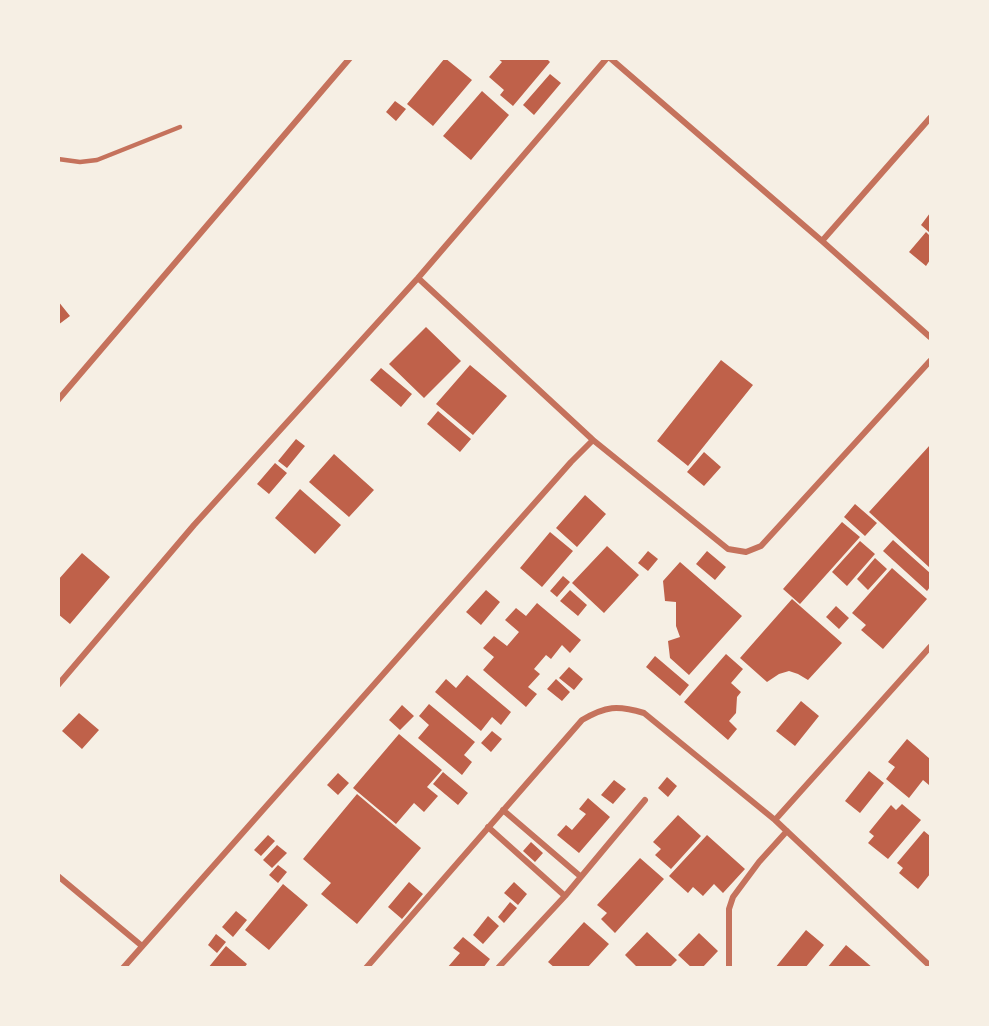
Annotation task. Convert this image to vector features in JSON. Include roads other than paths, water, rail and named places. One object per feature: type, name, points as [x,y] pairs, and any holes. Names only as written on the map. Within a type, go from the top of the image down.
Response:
[{"type":"street","points":[[58,400],[350,58]]},
{"type":"street","points":[[58,685],[194,525],[418,278],[609,58],[930,337]]},
{"type":"street","points":[[822,241],[930,118]]},
{"type":"street","points":[[418,278],[593,440],[728,549],[746,552],[761,546],[930,361]]},
{"type":"street","points":[[123,968],[571,462],[593,440]]},
{"type":"street","points":[[775,820],[930,647]]},
{"type":"street","points":[[366,968],[582,720],[598,711],[613,708],[627,708],[644,713],[775,820],[930,966]]},
{"type":"street","points":[[498,968],[565,896],[645,800]]},
{"type":"street","points":[[503,810],[580,876]]},
{"type":"street","points":[[489,827],[565,896]]},
{"type":"street","points":[[729,968],[729,909],[733,897],[759,862],[787,831]]},
{"type":"street","points":[[58,876],[142,946]]},
{"type":"lane","points":[[58,159],[80,162],[97,160],[180,127]]}]
